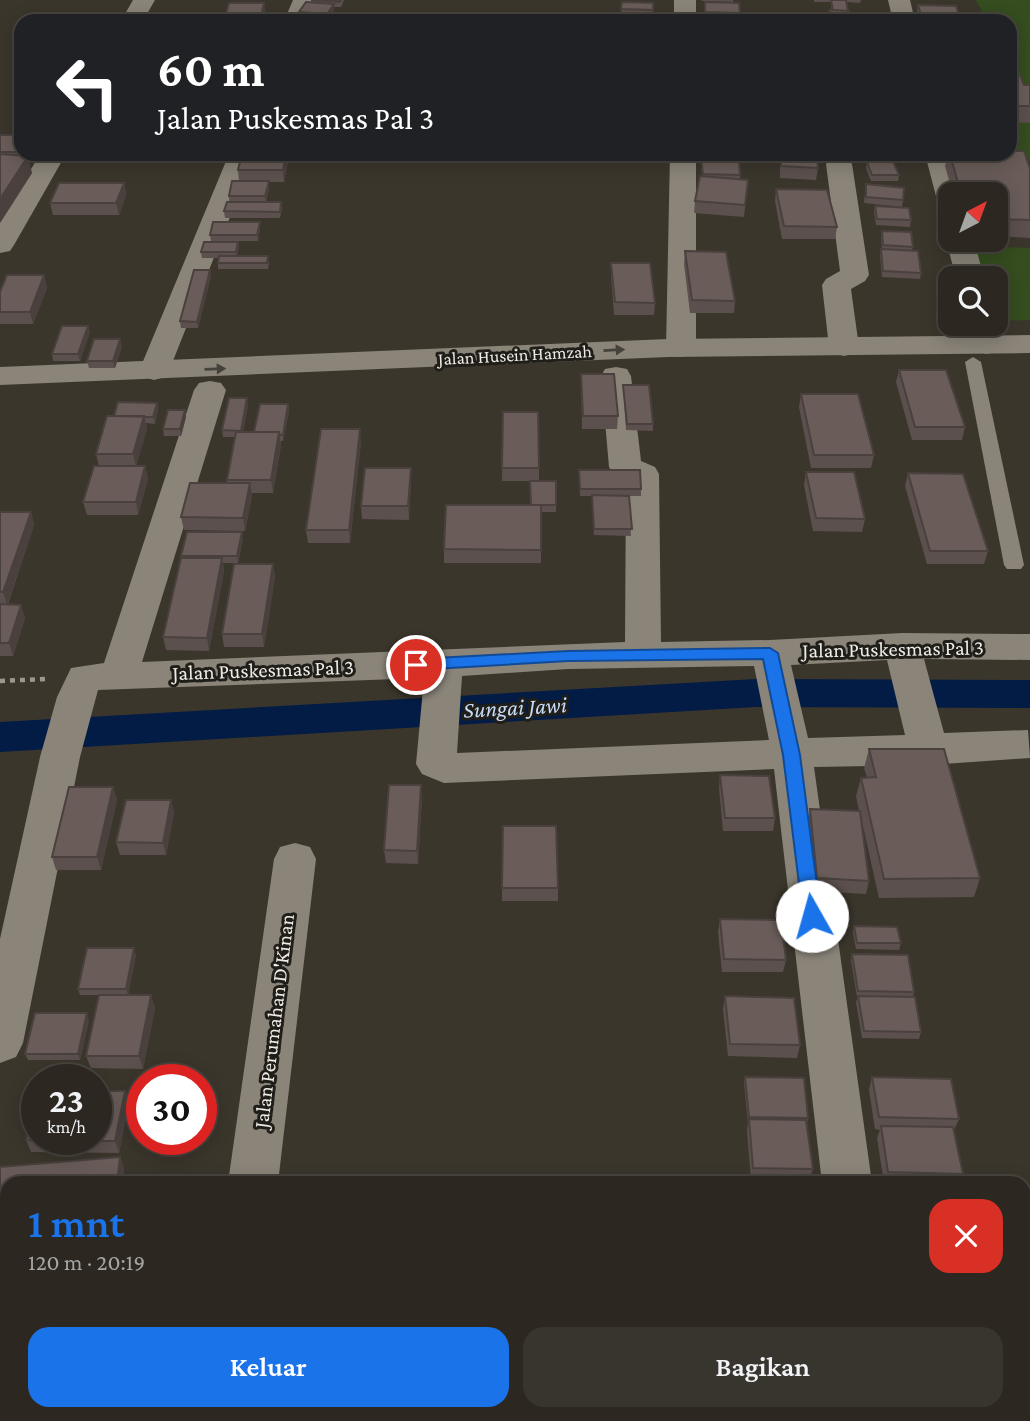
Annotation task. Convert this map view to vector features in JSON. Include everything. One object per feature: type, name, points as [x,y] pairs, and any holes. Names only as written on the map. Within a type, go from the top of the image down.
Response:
[{"type":"street","points":[[0,245],[49,161]]},
{"type":"street","points":[[154,371],[239,161]]},
{"type":"street","points":[[681,348],[683,161]]},
{"type":"street","points":[[940,161],[945,182]]},
{"type":"street","points":[[839,164],[855,275],[836,285],[844,346]]},
{"type":"street","name":"Jalan Husein Hamzah","points":[[0,394],[210,390],[615,376],[981,344],[1030,361]]},
{"type":"street","name":"Jalan Husein Hamzah","points":[[0,376],[681,348],[1030,344]]},
{"type":"street","points":[[615,376],[625,467],[643,474],[643,655]]},
{"type":"street","points":[[0,1043],[60,757],[93,683],[210,390]]},
{"type":"street","name":"Jalan Puskesmas Pal 3","points":[[93,683],[443,676],[568,656],[770,653],[906,658],[1030,647]]},
{"type":"street","points":[[770,653],[791,754],[846,1176]]},
{"type":"street","points":[[906,658],[925,733]]},
{"type":"street","points":[[443,676],[436,764],[444,768],[791,754],[925,733],[1028,744]]},
{"type":"street","name":"Jalan Perumahan D'Kinan","points":[[254,1176],[295,859]]},
{"type":"lane","points":[[981,344],[1014,565]]},
{"type":"green space","points":[[976,0],[1030,0],[1030,162],[1017,160],[1017,14],[983,14]]},
{"type":"green space","points":[[1008,247],[1030,248],[1030,320],[1008,321],[1008,266],[976,266],[970,252],[1008,252]]},
{"type":"building","points":[[831,0],[846,0],[848,11],[833,10]]},
{"type":"building","points":[[306,2],[334,4],[327,14],[299,12]]},
{"type":"building","points":[[622,2],[653,3],[653,10],[621,9]]},
{"type":"building","points":[[705,2],[739,3],[740,13],[705,12]]},
{"type":"building","points":[[229,3],[264,3],[262,14],[226,14]]},
{"type":"building","points":[[918,5],[956,6],[959,14],[921,14]]},
{"type":"building","points":[[829,10],[849,11],[850,14],[830,14]]},
{"type":"building","points":[[656,13],[656,14],[625,14]]},
{"type":"building","points":[[1017,67],[1024,85],[1030,85],[1030,106],[1017,106]]},
{"type":"building","points":[[0,135],[14,135],[14,152],[0,152]]},
{"type":"building","points":[[1017,151],[1024,151],[1030,169],[1030,220],[1008,219],[1008,182],[958,182],[952,161],[1017,161]]},
{"type":"building","points":[[0,154],[14,155],[14,161],[25,161],[0,199]]},
{"type":"building","points":[[240,161],[285,161],[283,170],[238,170]]},
{"type":"building","points":[[701,161],[739,161],[740,175],[703,174]]},
{"type":"building","points":[[781,161],[818,161],[818,168],[781,166]]},
{"type":"building","points":[[893,161],[899,175],[872,175],[867,162]]},
{"type":"building","points":[[700,176],[748,180],[745,205],[695,201]]},
{"type":"building","points":[[232,181],[269,181],[265,196],[229,196]]},
{"type":"building","points":[[59,183],[124,183],[116,203],[50,203]]},
{"type":"building","points":[[866,184],[904,188],[903,200],[866,197]]},
{"type":"building","points":[[776,189],[827,190],[837,227],[784,226]]},
{"type":"building","points":[[227,202],[281,202],[280,212],[224,211]]},
{"type":"building","points":[[875,206],[909,208],[911,220],[877,219]]},
{"type":"building","points":[[213,222],[260,222],[257,235],[210,235]]},
{"type":"building","points":[[882,231],[911,232],[913,247],[883,245]]},
{"type":"building","points":[[204,242],[238,242],[236,252],[201,252]]},
{"type":"building","points":[[881,249],[918,251],[921,273],[883,271]]},
{"type":"building","points":[[685,251],[726,252],[735,301],[692,300]]},
{"type":"building","points":[[219,256],[268,256],[267,263],[218,263]]},
{"type":"building","points":[[611,263],[650,263],[655,303],[615,302]]},
{"type":"building","points":[[194,270],[210,270],[197,322],[180,321]]},
{"type":"building","points":[[7,275],[44,275],[30,312],[0,312],[0,292]]},
{"type":"building","points":[[62,326],[88,326],[78,354],[52,354]]},
{"type":"building","points":[[94,339],[120,339],[113,361],[87,361]]},
{"type":"building","points":[[899,370],[946,370],[965,427],[915,427]]},
{"type":"building","points":[[581,374],[614,374],[618,416],[583,416]]},
{"type":"building","points":[[623,385],[649,385],[653,424],[627,424]]},
{"type":"building","points":[[801,394],[858,394],[874,455],[814,455]]},
{"type":"building","points":[[229,398],[247,398],[241,431],[222,430]]},
{"type":"building","points":[[118,402],[157,403],[153,417],[114,416]]},
{"type":"building","points":[[260,404],[288,404],[283,435],[279,432],[254,432]]},
{"type":"building","points":[[168,410],[185,410],[180,429],[163,429]]},
{"type":"building","points":[[503,412],[538,412],[539,468],[502,468]]},
{"type":"building","points":[[107,416],[144,416],[133,454],[96,454]]},
{"type":"building","points":[[321,429],[360,429],[349,530],[306,530]]},
{"type":"building","points":[[236,432],[279,432],[271,480],[227,480]]},
{"type":"building","points":[[94,466],[145,466],[136,502],[83,502]]},
{"type":"building","points":[[365,468],[411,468],[408,506],[361,506]]},
{"type":"building","points":[[579,470],[640,470],[641,489],[580,489]]},
{"type":"building","points":[[806,472],[854,472],[865,519],[816,518]]},
{"type":"building","points":[[908,473],[963,474],[988,551],[930,551]]},
{"type":"building","points":[[530,481],[556,481],[556,505],[531,505]]},
{"type":"building","points":[[190,483],[250,483],[243,518],[181,517]]},
{"type":"building","points":[[592,495],[629,496],[632,529],[594,529]]},
{"type":"building","points":[[446,505],[541,505],[541,550],[444,549]]},
{"type":"building","points":[[0,512],[31,512],[3,592],[0,592]]},
{"type":"building","points":[[187,532],[242,532],[237,556],[181,556]]},
{"type":"building","points":[[181,558],[222,558],[207,638],[163,637]]},
{"type":"building","points":[[234,564],[273,564],[262,634],[222,634]]},
{"type":"building","points":[[0,604],[21,605],[9,643],[0,643]]},
{"type":"building","points":[[869,749],[944,749],[980,878],[884,879],[861,778],[876,777]]},
{"type":"building","points":[[720,775],[769,776],[775,818],[725,818]]},
{"type":"building","points":[[389,785],[421,785],[417,851],[384,850]]},
{"type":"building","points":[[69,787],[113,787],[97,857],[52,857]]},
{"type":"building","points":[[126,800],[171,800],[163,843],[116,842]]},
{"type":"building","points":[[810,809],[860,811],[869,881],[817,878]]},
{"type":"building","points":[[503,826],[556,826],[558,888],[502,888]]},
{"type":"building","points":[[720,919],[781,920],[786,960],[724,959]]},
{"type":"building","points":[[854,926],[897,927],[901,943],[857,943]]},
{"type":"building","points":[[87,948],[134,948],[126,989],[78,989]]},
{"type":"building","points":[[852,954],[908,955],[914,992],[858,991]]},
{"type":"building","points":[[99,995],[151,995],[139,1056],[86,1056]]},
{"type":"building","points":[[725,996],[794,998],[800,1045],[730,1044]]},
{"type":"building","points":[[858,996],[915,997],[921,1032],[864,1031]]},
{"type":"building","points":[[35,1013],[87,1013],[78,1054],[25,1054]]},
{"type":"building","points":[[745,1077],[804,1078],[808,1118],[749,1117]]},
{"type":"building","points":[[872,1077],[951,1079],[959,1119],[879,1117]]},
{"type":"building","points":[[112,1091],[125,1091],[115,1141],[112,1141]]},
{"type":"building","points":[[749,1119],[806,1120],[813,1169],[753,1168]]},
{"type":"building","points":[[881,1126],[953,1127],[963,1174],[888,1172]]},
{"type":"building","points":[[120,1157],[118,1176],[0,1176],[0,1167]]},
{"type":"waterway","name":"Sungai Jawi","points":[[0,737],[756,693],[1030,694]]},
{"type":"route","points":[[416,665],[568,656],[770,653],[792,755],[812,916]]}]
